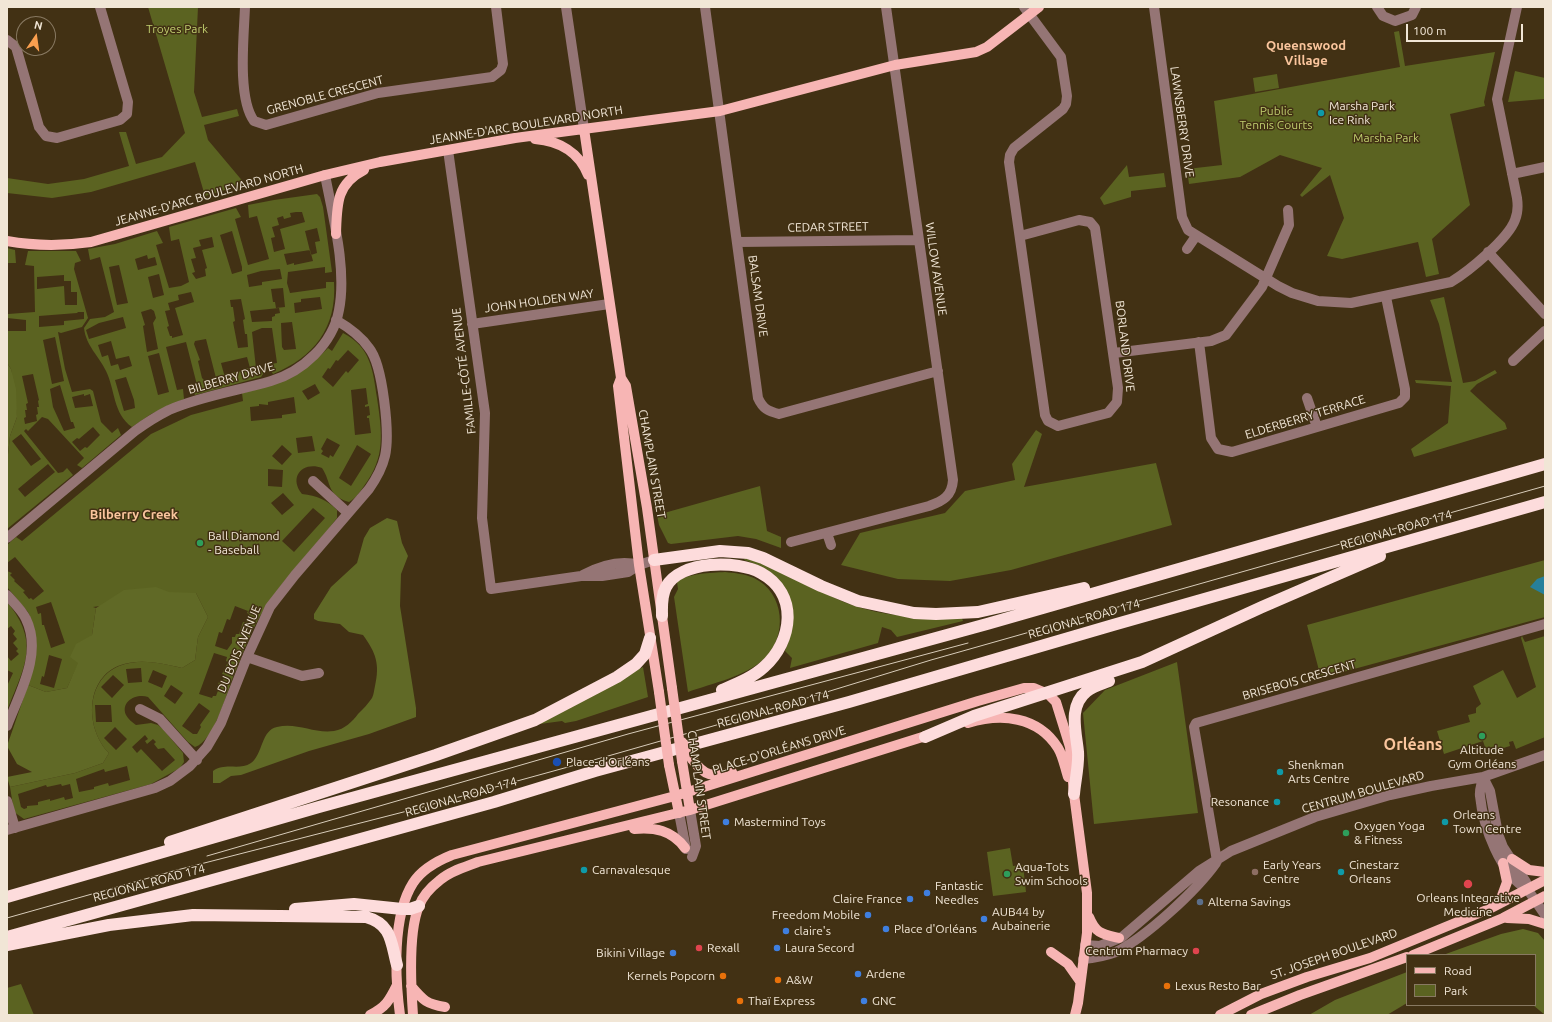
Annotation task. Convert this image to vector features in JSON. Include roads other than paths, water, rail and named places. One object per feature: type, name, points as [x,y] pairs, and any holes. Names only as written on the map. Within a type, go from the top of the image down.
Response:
[{"type":"highway","name":"REGIONAL ROAD 174","points":[[7,897],[319,806],[987,624],[1545,464]]},
{"type":"highway","name":"REGIONAL ROAD 174","points":[[7,937],[479,807],[595,771],[849,702],[1545,502]]},
{"type":"highway","points":[[925,737],[974,716],[1048,694],[1142,662],[1262,607],[1378,557],[1514,511]]},
{"type":"highway","points":[[654,560],[720,551],[748,553],[778,564],[821,586],[858,601],[895,610],[936,614],[978,612],[1203,562]]},
{"type":"highway","points":[[319,806],[373,788],[716,692],[753,675],[770,662],[783,644],[788,618],[784,599],[772,581],[753,569],[731,565],[694,568],[674,577],[664,592],[662,616]]},
{"type":"highway","points":[[7,894],[428,758],[528,722],[582,696],[636,664],[645,654],[650,638]]},
{"type":"highway","points":[[1074,794],[1078,753],[1074,718],[1080,698],[1087,691],[1123,674],[1142,662]]},
{"type":"highway","points":[[7,945],[109,925],[157,918],[234,914],[354,904],[402,909],[410,909],[419,906]]},
{"type":"highway","points":[[234,914],[372,919],[384,927],[390,937],[397,965]]},
{"type":"main road","name":"JEANNE-D'ARC BOULEVARD NORTH","points":[[7,241],[31,245],[63,246],[99,241],[325,175],[380,162],[515,138],[720,111],[895,65],[976,52],[987,47],[1027,11],[1039,7]]},
{"type":"main road","name":"CHAMPLAIN STREET","points":[[584,128],[609,304],[621,378],[626,386],[654,560],[679,735],[687,760],[687,792],[690,810]]},
{"type":"main road","points":[[515,138],[546,140],[565,147],[575,154],[584,166],[593,190]]},
{"type":"main road","points":[[336,234],[339,197],[346,183],[354,175],[380,162]]},
{"type":"main road","name":"CHAMPLAIN STREET","points":[[621,378],[618,386],[639,565],[669,765],[678,813]]},
{"type":"main road","name":"PLACE-D'ORLÉANS DRIVE","points":[[400,1015],[397,965],[399,928],[402,909],[414,882],[429,867],[446,858],[675,796],[1024,688],[1034,688],[1048,694]]},
{"type":"main road","points":[[1048,694],[1056,702],[1070,747],[1074,794],[1085,872],[1088,915],[1078,1004],[1075,1015]]},
{"type":"main road","points":[[413,1015],[411,986],[414,924],[419,906],[432,887],[454,871],[478,862],[594,835],[690,810],[989,718],[1006,717],[1025,721],[1051,738],[1058,748],[1074,794]]},
{"type":"main road","points":[[687,760],[702,771],[710,775],[717,776],[800,757]]},
{"type":"main road","points":[[594,835],[639,829],[658,830],[673,835],[685,848]]},
{"type":"main road","points":[[1499,904],[1507,882],[1508,861],[1529,870],[1545,872]]},
{"type":"main road","name":"ST. JOSEPH BOULEVARD","points":[[1220,1015],[1261,994],[1322,972],[1370,958],[1499,904],[1545,880]]},
{"type":"main road","points":[[1415,954],[1503,918],[1545,896]]},
{"type":"main road","points":[[1088,915],[1093,928],[1101,934],[1119,938]]},
{"type":"main road","points":[[1503,918],[1530,918],[1545,924]]},
{"type":"main road","points":[[1051,952],[1068,964],[1080,981]]},
{"type":"main road","points":[[1251,1015],[1406,957]]},
{"type":"main road","points":[[1322,972],[1327,986]]},
{"type":"main road","points":[[370,1015],[383,1008],[392,997],[397,985]]},
{"type":"main road","points":[[411,986],[423,1000],[430,1005],[445,1007]]},
{"type":"main road","points":[[1078,1004],[1080,1015]]},
{"type":"street","points":[[7,40],[16,47],[39,127],[46,136],[58,138],[120,120],[127,114],[128,102],[100,7]]},
{"type":"street","name":"GRENOBLE CRESCENT","points":[[245,7],[243,63],[248,107],[254,121],[266,125],[378,93],[492,77],[501,70],[503,64],[496,7]]},
{"type":"street","name":"CHAMPLAIN STREET","points":[[566,7],[584,128]]},
{"type":"street","name":"BALSAM DRIVE","points":[[705,7],[758,398],[762,406],[768,412],[779,414],[938,371]]},
{"type":"street","name":"WILLOW AVENUE","points":[[791,542],[914,510],[944,500],[953,488],[938,371],[886,7]]},
{"type":"street","name":"LAWNSBERRY DRIVE","points":[[1154,7],[1182,217],[1188,230],[1292,293],[1318,301],[1351,303],[1386,297],[1451,282],[1463,275],[1488,252],[1508,232],[1515,220],[1518,205],[1497,99],[1517,7]]},
{"type":"street","points":[[1377,7],[1383,16],[1395,21],[1412,15],[1416,7]]},
{"type":"street","name":"BORLAND DRIVE","points":[[1020,236],[1079,220],[1090,222],[1095,228],[1119,395],[1114,408],[1108,413],[1063,426],[1052,424],[1044,415],[1009,162],[1010,154],[1014,148],[1063,109],[1067,100],[1059,53],[1027,11]]},
{"type":"street","name":"FAMILLE-CÔTÉ AVENUE","points":[[448,150],[485,413],[482,518],[491,589],[581,576],[610,565],[626,563],[639,565]]},
{"type":"street","points":[[1512,174],[1545,167]]},
{"type":"street","name":"BILBERRY DRIVE","points":[[7,538],[135,431],[161,414],[178,407],[276,379],[293,371],[308,361],[320,348],[339,312],[341,286],[336,234],[325,175]]},
{"type":"street","points":[[1114,353],[1220,339],[1226,335],[1262,287],[1289,225],[1288,210]]},
{"type":"street","points":[[1187,249],[1196,236]]},
{"type":"street","name":"CEDAR STREET","points":[[738,242],[919,240]]},
{"type":"street","points":[[1488,252],[1545,314]]},
{"type":"street","name":"ELDERBERRY TERRACE","points":[[1198,342],[1211,438],[1218,449],[1232,452],[1399,403],[1405,397],[1405,389],[1386,297]]},
{"type":"street","name":"JOHN HOLDEN WAY","points":[[472,324],[609,304]]},
{"type":"street","name":"DU BOIS AVENUE","points":[[11,829],[155,788],[182,773],[197,760],[207,748],[221,723],[247,656],[274,601],[369,489],[379,474],[385,456],[387,430],[379,371],[374,357],[363,341],[336,320]]},
{"type":"street","points":[[1513,361],[1545,330]]},
{"type":"street","points":[[1307,398],[1317,427]]},
{"type":"street","points":[[313,481],[348,513]]},
{"type":"street","points":[[827,533],[831,545]]},
{"type":"street","points":[[639,565],[654,560]]},
{"type":"street","points":[[7,595],[26,620],[32,643],[32,657],[7,726]]},
{"type":"street","name":"BRISEBOIS CRESCENT","points":[[1217,861],[1194,728],[1196,723],[1545,624]]},
{"type":"street","points":[[247,656],[302,676],[319,673]]},
{"type":"street","points":[[140,709],[160,719],[197,760]]},
{"type":"street","name":"CENTRUM BOULEVARD","points":[[1085,945],[1100,946],[1119,938],[1199,871],[1231,851],[1315,817],[1390,795],[1483,777],[1545,755]]},
{"type":"street","points":[[1483,777],[1490,791],[1498,834],[1508,861],[1519,885],[1528,890],[1545,915]]},
{"type":"street","points":[[7,801],[11,829]]},
{"type":"street","name":"CHAMPLAIN STREET","points":[[678,813],[685,848],[692,857],[696,846],[690,810]]},
{"type":"street","name":"CENTRUM BOULEVARD","points":[[1083,959],[1098,958],[1114,952],[1147,930],[1176,907],[1206,877],[1217,861]]},
{"type":"water","points":[[1545,576],[1545,595],[1530,587],[1537,579]]},
{"type":"tram line","points":[[7,918],[177,870],[419,808],[608,756],[755,714],[931,660],[1545,486]]},
{"type":"tram line","points":[[207,856],[628,734],[968,643]]},
{"type":"place","name":"Marsha Park Ice Rink","points":[[1321,113]]},
{"type":"place","name":"Ball Diamond - Baseball","points":[[200,543]]},
{"type":"place","name":"Altitude Gym Orléans","points":[[1482,736]]},
{"type":"place","name":"Place-d'Orléans","points":[[557,762]]},
{"type":"place","name":"Shenkman Arts Centre","points":[[1280,772]]},
{"type":"place","name":"Resonance","points":[[1277,802]]},
{"type":"place","name":"Mastermind Toys","points":[[726,822]]},
{"type":"place","name":"Orleans Town Centre","points":[[1445,822]]},
{"type":"place","name":"Oxygen Yoga & Fitness","points":[[1346,833]]},
{"type":"place","name":"Carnavalesque","points":[[584,870]]},
{"type":"place","name":"Early Years Centre","points":[[1255,872]]},
{"type":"place","name":"Cinestarz Orleans","points":[[1341,872]]},
{"type":"place","name":"Aqua-Tots Swim Schools","points":[[1007,874]]},
{"type":"place","name":"Orleans Integrative Medicine","points":[[1468,884]]},
{"type":"place","name":"Fantastic Needles","points":[[927,893]]},
{"type":"place","name":"Claire France","points":[[910,899]]},
{"type":"place","name":"Alterna Savings","points":[[1200,902]]},
{"type":"place","name":"Freedom Mobile","points":[[868,915]]},
{"type":"place","name":"AUB44 by Aubainerie","points":[[984,919]]},
{"type":"place","name":"Place d'Orléans","points":[[886,929]]},
{"type":"place","name":"claire's","points":[[786,931]]},
{"type":"place","name":"Rexall","points":[[699,948]]},
{"type":"place","name":"Laura Secord","points":[[777,948]]},
{"type":"place","name":"Centrum Pharmacy","points":[[1196,951]]},
{"type":"place","name":"Bikini Village","points":[[673,953]]},
{"type":"place","name":"Ardene","points":[[858,974]]},
{"type":"place","name":"Kernels Popcorn","points":[[723,976]]},
{"type":"place","name":"A&W","points":[[778,980]]},
{"type":"place","name":"Lexus Resto Bar","points":[[1167,986]]},
{"type":"place","name":"Thaï Express","points":[[740,1001]]},
{"type":"place","name":"GNC","points":[[864,1001]]},
{"type":"district","name":"Queenswood Village","points":[[1306,54]]},
{"type":"district","name":"Bilberry Creek","points":[[134,515]]},
{"type":"district","name":"Orléans","points":[[1413,745]]},
{"type":"park label","name":"Troyes Park","points":[[177,29]]},
{"type":"park label","name":"Public Tennis Courts","points":[[1276,118]]},
{"type":"park label","name":"Marsha Park","points":[[1386,138]]}]
